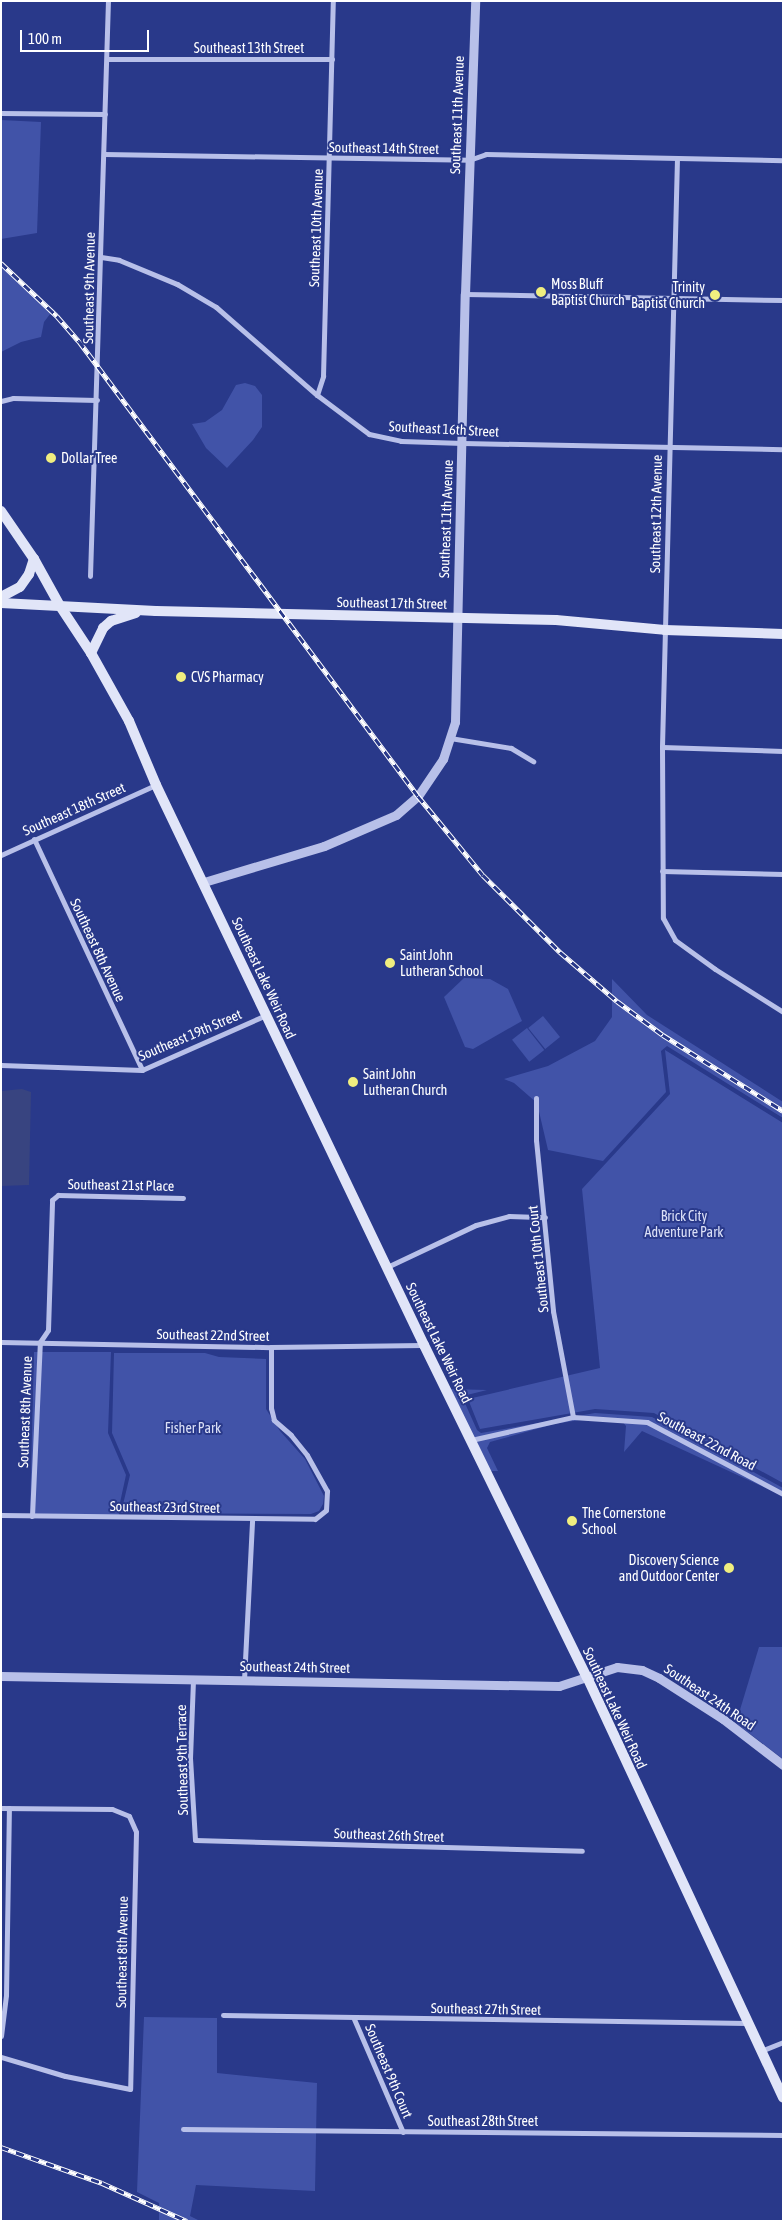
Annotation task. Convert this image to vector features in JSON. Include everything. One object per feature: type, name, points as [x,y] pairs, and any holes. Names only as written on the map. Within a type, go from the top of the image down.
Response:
[{"type":"main road","name":"Southeast Lake Weir Road","points":[[1,512],[34,559],[60,606],[91,653],[129,721],[156,784],[424,1345],[587,1677],[783,2098]]},
{"type":"main road","points":[[1,597],[20,587],[29,574],[34,559]]},
{"type":"main road","name":"Southeast 17th Street","points":[[1,603],[147,610],[556,620],[665,630],[783,634]]},
{"type":"main road","points":[[91,653],[103,628],[111,621],[147,610]]},
{"type":"street","name":"Southeast 9th Avenue","points":[[90,576],[108,1]]},
{"type":"street","name":"Southeast 10th Avenue","points":[[317,395],[323,376],[333,1]]},
{"type":"street","name":"Southeast 11th Avenue","points":[[204,882],[324,846],[396,815],[418,796],[443,759],[455,722],[465,294],[475,1]]},
{"type":"street","name":"Southeast 13th Street","points":[[107,59],[332,59]]},
{"type":"street","points":[[1,113],[105,114]]},
{"type":"street","name":"Southeast 14th Street","points":[[104,154],[469,160],[486,154],[783,160]]},
{"type":"street","name":"Southeast 12th Avenue","points":[[662,871],[662,747],[677,158]]},
{"type":"street","name":"Southeast 16th Street","points":[[101,257],[119,260],[177,284],[216,308],[317,395],[369,434],[401,441],[783,449]]},
{"type":"street","points":[[465,294],[783,300]]},
{"type":"street","points":[[1,401],[13,398],[96,400]]},
{"type":"street","points":[[450,738],[511,748],[533,761]]},
{"type":"street","points":[[662,747],[783,750]]},
{"type":"street","name":"Southeast 18th Street","points":[[1,855],[156,784]]},
{"type":"street","name":"Southeast 8th Avenue","points":[[34,839],[142,1070]]},
{"type":"street","points":[[783,874],[662,871],[663,918],[675,940],[715,969],[783,1012]]},
{"type":"street","name":"Southeast 19th Street","points":[[1,1065],[142,1070],[266,1015]]},
{"type":"street","name":"Southeast 10th Court","points":[[536,1098],[536,1140],[553,1311],[573,1417]]},
{"type":"street","name":"Southeast 8th Avenue","points":[[32,1516],[40,1342],[48,1330],[52,1200],[58,1195]]},
{"type":"street","name":"Southeast 21st Place","points":[[58,1195],[183,1198]]},
{"type":"street","points":[[387,1267],[476,1225],[509,1216],[545,1217]]},
{"type":"street","name":"Southeast 22nd Street","points":[[1,1342],[271,1347],[424,1345]]},
{"type":"street","name":"Southeast 23rd Street","points":[[1,1515],[252,1520],[315,1519],[326,1510],[327,1491],[307,1455],[291,1435],[274,1420],[271,1408],[271,1347]]},
{"type":"street","name":"Southeast 22nd Road","points":[[470,1441],[573,1417],[647,1422],[783,1494]]},
{"type":"street","points":[[244,1680],[252,1520]]},
{"type":"street","name":"Southeast 24th Road","points":[[587,1677],[617,1667],[642,1670],[659,1678],[722,1719],[783,1765]]},
{"type":"street","name":"Southeast 24th Street","points":[[1,1676],[559,1686],[587,1677]]},
{"type":"street","name":"Southeast 9th Terrace","points":[[193,1680],[190,1758],[195,1840]]},
{"type":"street","points":[[1,1808],[9,1808],[6,1995],[1,2036]]},
{"type":"street","name":"Southeast 8th Avenue","points":[[1,2057],[64,2076],[130,2089],[136,1832],[129,1816],[112,1809],[9,1808]]},
{"type":"street","name":"Southeast 26th Street","points":[[195,1840],[582,1851]]},
{"type":"street","name":"Southeast 27th Street","points":[[223,2015],[354,2019],[748,2023]]},
{"type":"street","name":"Southeast 9th Court","points":[[354,2019],[403,2132]]},
{"type":"street","points":[[761,2051],[783,2042]]},
{"type":"street","name":"Southeast 28th Street","points":[[184,2129],[783,2135]]},
{"type":"green space","points":[[1,120],[41,122],[37,233],[1,239]]},
{"type":"green space","points":[[1,263],[53,310],[44,322],[41,337],[21,342],[1,352]]},
{"type":"green space","points":[[245,383],[255,386],[262,395],[262,427],[253,440],[227,468],[206,448],[192,424],[205,422],[222,410],[236,385]]},
{"type":"green space","points":[[464,978],[490,979],[508,989],[522,1021],[473,1049],[465,1047],[444,997]]},
{"type":"green space","points":[[612,979],[647,1015],[783,1102],[783,1118],[667,1046],[661,1051],[666,1092],[603,1161],[548,1150],[537,1103],[514,1083],[504,1079],[548,1066],[595,1041],[612,1017]]},
{"type":"green space","points":[[543,1016],[560,1037],[545,1049],[528,1028]]},
{"type":"green space","points":[[527,1028],[544,1050],[529,1062],[512,1040]]},
{"type":"green space","name":"Brick City Adventure Park","points":[[665,1050],[783,1123],[783,1483],[654,1413],[595,1409],[480,1429],[468,1399],[600,1368],[582,1189],[670,1094]]},
{"type":"green space","points":[[34,1352],[111,1352],[108,1433],[126,1475],[118,1512],[121,1517],[30,1515]]},
{"type":"green space","name":"Fisher Park","points":[[114,1353],[205,1353],[219,1357],[266,1359],[266,1409],[280,1431],[305,1459],[324,1496],[323,1504],[319,1511],[311,1514],[121,1513],[130,1475],[112,1433]]},
{"type":"green space","points":[[450,1389],[487,1390],[467,1395],[464,1401],[477,1430],[481,1433],[595,1413],[652,1417],[783,1488],[783,1496],[642,1431],[624,1452],[626,1426],[622,1421],[586,1419],[554,1424],[490,1442],[487,1448],[498,1471],[490,1471]]},
{"type":"green space","points":[[759,1647],[783,1647],[783,1759],[736,1723]]},
{"type":"green space","points":[[144,2017],[217,2018],[217,2073],[317,2083],[315,2191],[196,2185],[190,2216],[200,2221],[159,2221],[159,2203],[137,2192]]},
{"type":"shaded area","points":[[22,1089],[31,1092],[29,1185],[1,1186],[1,1091]]},
{"type":"railway","points":[[1,263],[57,316],[79,341],[418,796],[483,875],[560,952],[617,1001],[663,1035],[783,1111]]},
{"type":"railway","points":[[1,2147],[102,2183],[187,2221]]},
{"type":"place","name":"Moss Bluff Baptist Church","points":[[541,292]]},
{"type":"place","name":"Trinity Baptist Church","points":[[715,295]]},
{"type":"place","name":"Dollar Tree","points":[[51,458]]},
{"type":"place","name":"CVS Pharmacy","points":[[181,677]]},
{"type":"place","name":"Saint John Lutheran School","points":[[390,963]]},
{"type":"place","name":"Saint John Lutheran Church","points":[[353,1082]]},
{"type":"place","name":"The Cornerstone School","points":[[572,1521]]},
{"type":"place","name":"Discovery Science and Outdoor Center","points":[[729,1568]]}]
